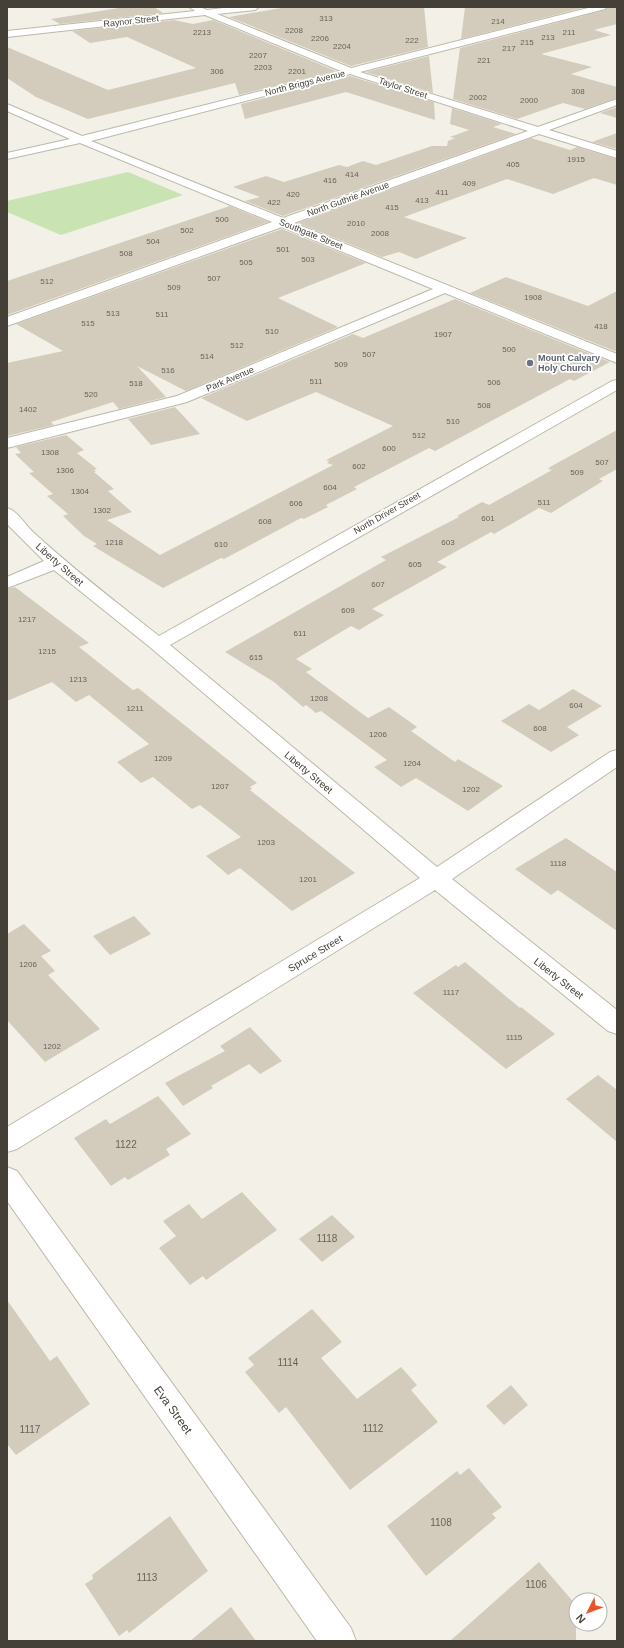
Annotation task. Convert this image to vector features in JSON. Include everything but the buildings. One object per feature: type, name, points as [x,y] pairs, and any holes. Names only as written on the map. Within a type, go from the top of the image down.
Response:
[{"type":"street","name":"Taylor Street","points":[[193,7],[352,72],[617,155]]},
{"type":"street","name":"Raynor Street","points":[[7,34],[255,7]]},
{"type":"street","name":"North Briggs Avenue","points":[[7,156],[81,140],[602,7]]},
{"type":"street","name":"North Guthrie Avenue","points":[[9,321],[617,102]]},
{"type":"street","name":"Southgate Street","points":[[7,107],[81,140],[617,359]]},
{"type":"street","name":"Park Avenue","points":[[7,443],[151,408],[182,398],[444,289]]},
{"type":"street","name":"North Driver Street","points":[[158,644],[617,384]]},
{"type":"street","name":"Liberty Street","points":[[7,513],[20,529],[56,563],[158,644],[436,879],[617,1024]]},
{"type":"street","points":[[7,583],[56,563]]},
{"type":"street","name":"Spruce Street","points":[[7,1141],[436,879],[617,757]]},
{"type":"street","name":"Eva Street","points":[[7,1179],[338,1641]]},
{"type":"green space","points":[[128,172],[183,195],[61,235],[7,212],[7,201]]},
{"type":"place","name":"Mount Calvary Holy Church","points":[[530,363]]}]
